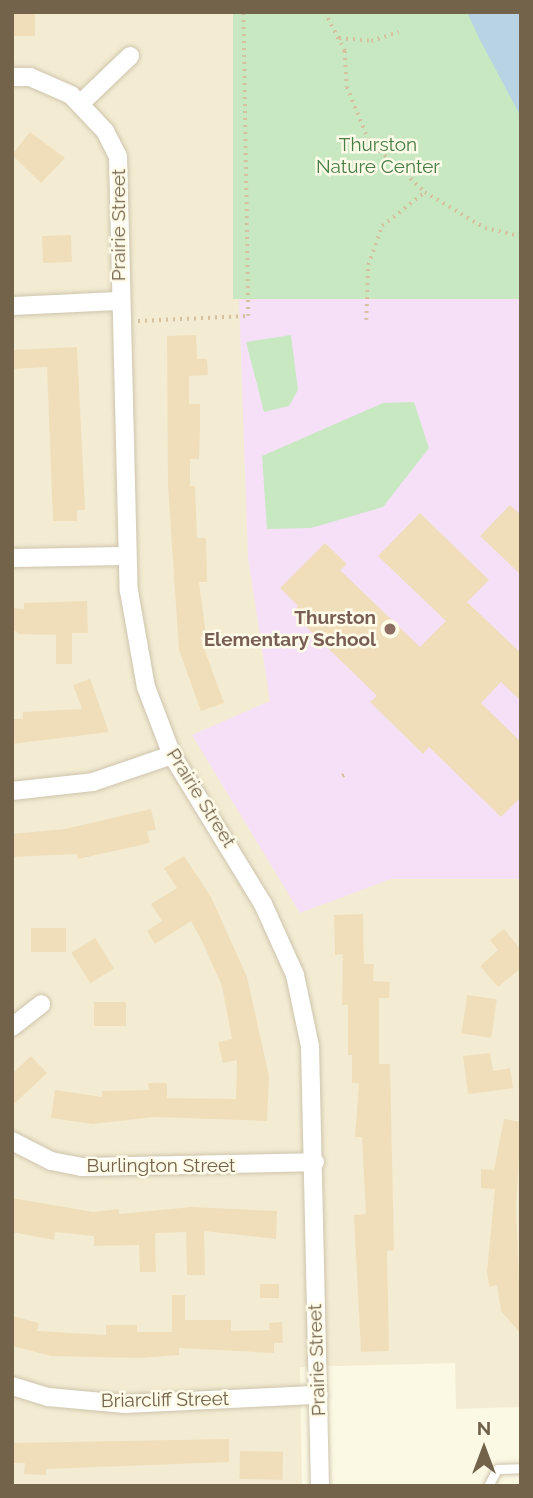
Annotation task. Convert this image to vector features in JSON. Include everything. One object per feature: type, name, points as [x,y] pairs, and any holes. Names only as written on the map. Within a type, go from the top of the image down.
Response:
[{"type":"street","points":[[81,103],[130,56]]},
{"type":"street","name":"Prairie Street","points":[[12,77],[54,85],[81,103],[118,156],[119,301],[127,556],[146,687],[172,755],[228,840],[295,975],[310,1046],[315,1162],[320,1486]]},
{"type":"street","points":[[12,306],[119,301]]},
{"type":"street","points":[[12,558],[127,556]]},
{"type":"street","points":[[12,791],[93,782],[172,755]]},
{"type":"street","points":[[12,1027],[41,1004]]},
{"type":"street","name":"Burlington Street","points":[[12,1142],[51,1161],[81,1167],[315,1162]]},
{"type":"street","name":"Briarcliff Street","points":[[13,1387],[48,1397],[125,1404],[319,1395]]},
{"type":"lane","points":[[488,1486],[497,1469],[521,1468]]},
{"type":"path","points":[[135,321],[248,316],[243,12]]},
{"type":"path","points":[[325,12],[345,51],[347,87],[369,141],[425,192],[485,228],[521,236]]},
{"type":"path","points":[[339,38],[371,41],[399,32]]},
{"type":"path","points":[[366,320],[368,265],[382,226],[425,192]]},
{"type":"shaded area","points":[[12,12],[521,12],[521,1407],[456,1409],[455,1363],[300,1367],[302,1486],[12,1486]]},
{"type":"shaded area","name":"Thurston Elementary School","points":[[239,299],[521,299],[521,879],[391,879],[300,913],[192,735],[270,701],[248,557]]},
{"type":"green space","name":"Thurston Nature Center","points":[[233,12],[521,12],[521,299],[233,299]]},
{"type":"green space","points":[[291,335],[298,390],[289,406],[264,412],[246,342]]},
{"type":"green space","points":[[414,402],[429,448],[383,507],[311,528],[267,529],[262,456],[383,403]]},
{"type":"water","points":[[467,12],[521,12],[521,117],[480,40]]},
{"type":"building","points":[[12,12],[35,12],[35,36],[12,36]]},
{"type":"building","points":[[30,132],[65,158],[41,183],[12,155]]},
{"type":"building","points":[[71,235],[72,262],[43,263],[42,236]]},
{"type":"building","points":[[196,335],[197,359],[207,359],[208,375],[189,376],[189,404],[200,404],[199,459],[190,459],[190,486],[195,486],[197,538],[206,538],[207,582],[199,582],[206,636],[200,637],[224,703],[201,711],[179,650],[168,486],[167,336]]},
{"type":"building","points":[[77,347],[85,510],[77,510],[77,521],[53,521],[47,367],[12,369],[12,350]]},
{"type":"building","points":[[510,505],[521,515],[521,575],[480,536]]},
{"type":"building","points":[[420,513],[489,580],[467,602],[521,653],[521,701],[501,682],[481,703],[521,742],[521,797],[501,817],[429,747],[423,754],[370,702],[377,696],[292,613],[298,606],[280,588],[325,543],[347,564],[340,570],[420,647],[446,621],[378,556]]},
{"type":"building","points":[[87,601],[88,633],[72,633],[72,664],[56,664],[56,635],[19,634],[12,629],[12,608],[24,609],[24,603]]},
{"type":"building","points":[[90,679],[109,732],[12,744],[12,719],[23,719],[23,712],[82,709],[73,685]]},
{"type":"building","points":[[151,809],[156,830],[147,831],[150,843],[78,859],[77,854],[12,857],[12,834],[65,829]]},
{"type":"building","points":[[184,856],[211,897],[247,977],[269,1076],[267,1121],[154,1117],[93,1124],[51,1118],[55,1090],[102,1097],[102,1091],[149,1090],[148,1083],[167,1083],[167,1098],[236,1099],[237,1060],[223,1063],[218,1042],[232,1039],[222,986],[202,941],[191,921],[155,944],[147,931],[162,921],[151,904],[177,888],[164,868]]},
{"type":"building","points":[[363,914],[364,964],[374,964],[373,981],[390,982],[389,998],[379,998],[379,1064],[390,1064],[394,1250],[387,1251],[389,1351],[361,1352],[354,1215],[366,1214],[362,1137],[355,1137],[359,1083],[352,1083],[352,1055],[348,1055],[348,1005],[342,1005],[343,954],[335,955],[334,915]]},
{"type":"building","points":[[31,928],[66,928],[66,952],[31,952]]},
{"type":"building","points":[[504,929],[521,950],[521,968],[498,987],[480,966],[498,950],[490,940]]},
{"type":"building","points":[[95,938],[114,969],[90,983],[71,953]]},
{"type":"building","points":[[467,995],[497,999],[491,1038],[462,1034]]},
{"type":"building","points":[[94,1002],[126,1002],[126,1026],[94,1026]]},
{"type":"building","points":[[490,1053],[493,1071],[510,1068],[513,1088],[468,1094],[463,1056]]},
{"type":"building","points":[[31,1056],[47,1073],[12,1106],[12,1074]]},
{"type":"building","points":[[504,1119],[521,1122],[516,1207],[521,1334],[501,1311],[497,1285],[489,1287],[487,1271],[495,1189],[481,1188],[481,1169],[494,1170]]},
{"type":"building","points":[[12,1198],[93,1212],[119,1209],[119,1214],[191,1207],[277,1211],[276,1239],[204,1231],[205,1275],[187,1275],[186,1232],[155,1233],[156,1272],[140,1272],[139,1245],[94,1246],[94,1236],[55,1232],[54,1240],[12,1232]]},
{"type":"building","points":[[260,1284],[279,1284],[279,1298],[260,1298]]},
{"type":"building","points":[[172,1295],[185,1295],[185,1320],[231,1320],[231,1331],[270,1330],[269,1323],[282,1322],[283,1343],[274,1343],[274,1353],[179,1348],[179,1355],[138,1358],[51,1356],[12,1346],[12,1316],[39,1323],[37,1331],[106,1335],[106,1325],[137,1325],[137,1332],[172,1332]]},
{"type":"building","points":[[229,1439],[229,1462],[46,1469],[46,1475],[24,1474],[25,1463],[12,1463],[12,1443]]},
{"type":"building","points":[[240,1451],[283,1452],[283,1480],[240,1479]]},
{"type":"place","name":"Thurston Elementary School","points":[[390,629]]}]
